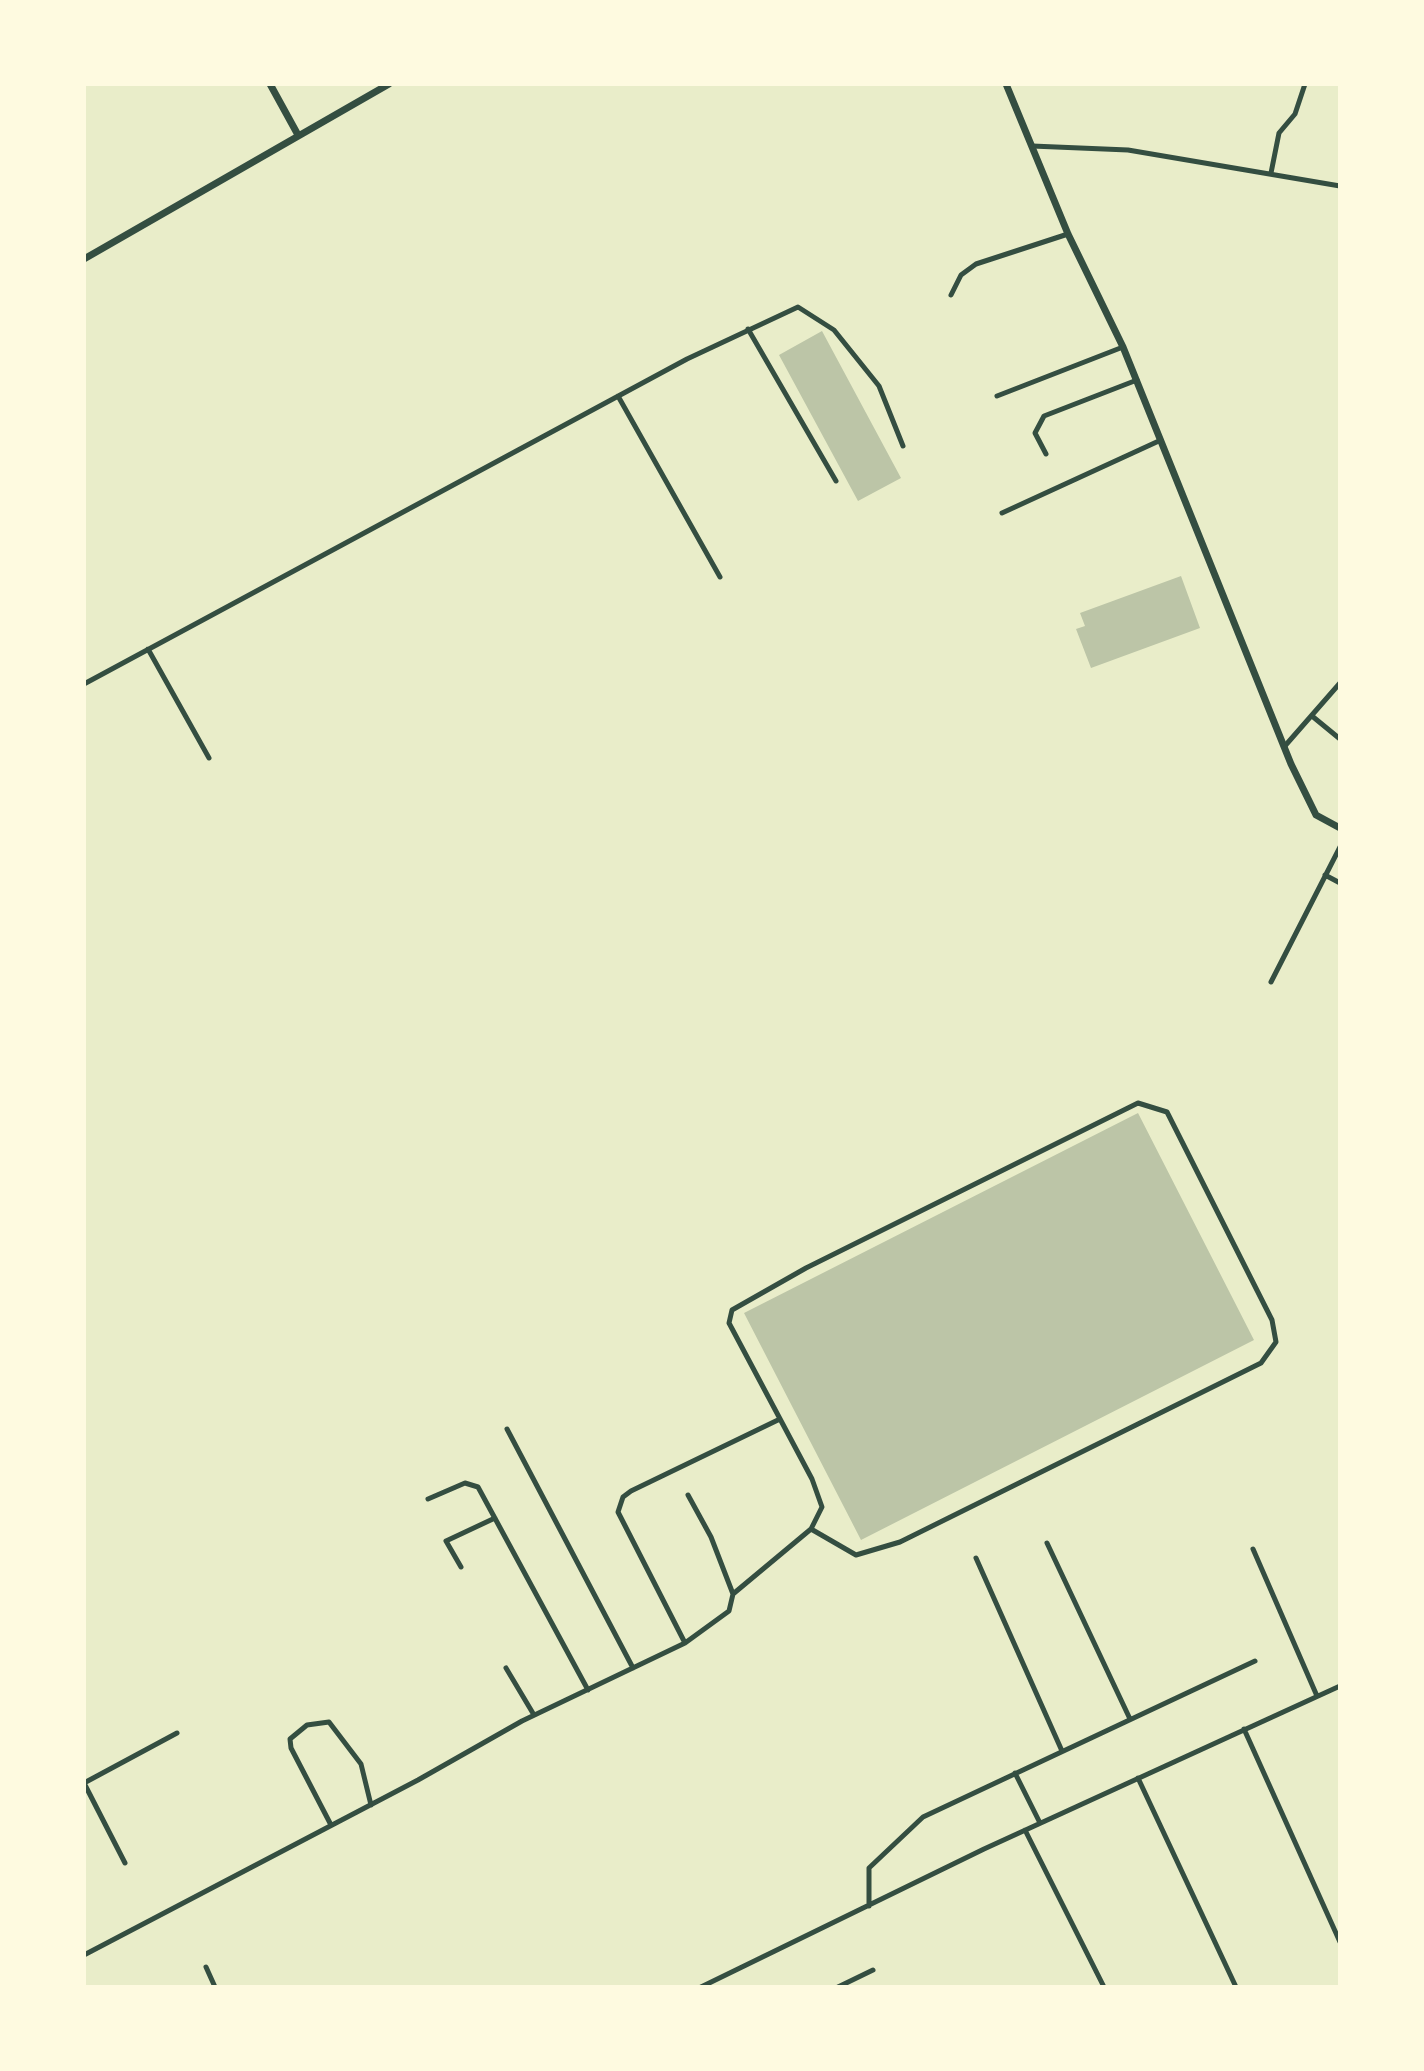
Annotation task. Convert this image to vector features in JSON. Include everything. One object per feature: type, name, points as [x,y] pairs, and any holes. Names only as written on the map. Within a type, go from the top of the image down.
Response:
[{"type":"street","points":[[270,84],[298,135]]},
{"type":"street","points":[[84,258],[388,84]]},
{"type":"street","points":[[1006,84],[1068,234],[1124,347],[1284,747],[1316,816],[1340,828]]},
{"type":"lane","points":[[1271,173],[1279,133],[1295,114],[1305,84]]},
{"type":"lane","points":[[1032,146],[1128,150],[1340,186]]},
{"type":"lane","points":[[951,295],[961,275],[976,264],[1068,234]]},
{"type":"lane","points":[[84,684],[618,396],[799,307],[834,330],[879,386],[903,446]]},
{"type":"lane","points":[[748,330],[836,481]]},
{"type":"lane","points":[[997,396],[1124,347]]},
{"type":"lane","points":[[1046,454],[1035,433],[1044,416],[1137,380]]},
{"type":"lane","points":[[618,396],[720,577]]},
{"type":"lane","points":[[1002,513],[1161,440]]},
{"type":"lane","points":[[148,649],[209,758]]},
{"type":"lane","points":[[1284,747],[1340,683]]},
{"type":"lane","points":[[1312,716],[1340,739]]},
{"type":"lane","points":[[1271,982],[1340,847]]},
{"type":"lane","points":[[1325,875],[1340,883]]},
{"type":"lane","points":[[733,1594],[811,1529],[822,1507],[812,1479],[729,1323],[732,1310],[806,1268],[1138,1103],[1167,1112],[1272,1320],[1276,1342],[1261,1363],[900,1542],[856,1555],[811,1529]]},
{"type":"lane","points":[[685,1643],[618,1513],[620,1504],[631,1491],[779,1419]]},
{"type":"lane","points":[[507,1429],[633,1668]]},
{"type":"lane","points":[[428,1499],[465,1483],[478,1487],[588,1690]]},
{"type":"lane","points":[[84,1955],[371,1805],[534,1715],[685,1643],[729,1611],[733,1594],[711,1536],[688,1495]]},
{"type":"lane","points":[[461,1567],[446,1541],[495,1518]]},
{"type":"lane","points":[[1047,1543],[1130,1719]]},
{"type":"lane","points":[[1253,1549],[1317,1696]]},
{"type":"lane","points":[[976,1558],[1062,1751]]},
{"type":"lane","points":[[869,1906],[869,1868],[922,1817],[1255,1661]]},
{"type":"lane","points":[[506,1668],[534,1715]]},
{"type":"lane","points":[[701,1987],[1025,1830],[1339,1688]]},
{"type":"lane","points":[[331,1825],[291,1748],[290,1739],[307,1725],[329,1722],[361,1764],[371,1805]]},
{"type":"lane","points":[[1244,1729],[1340,1942]]},
{"type":"lane","points":[[125,1863],[84,1783],[177,1733]]},
{"type":"lane","points":[[1015,1773],[1040,1823]]},
{"type":"lane","points":[[1138,1778],[1236,1987]]},
{"type":"lane","points":[[1025,1830],[1104,1987]]},
{"type":"lane","points":[[206,1967],[215,1987]]},
{"type":"lane","points":[[838,1987],[873,1970]]},
{"type":"building","points":[[822,331],[901,478],[858,501],[779,355]]},
{"type":"building","points":[[1181,576],[1200,628],[1091,668],[1076,629],[1085,626],[1080,613]]},
{"type":"building","points":[[1138,1113],[1254,1340],[861,1540],[744,1313]]}]
